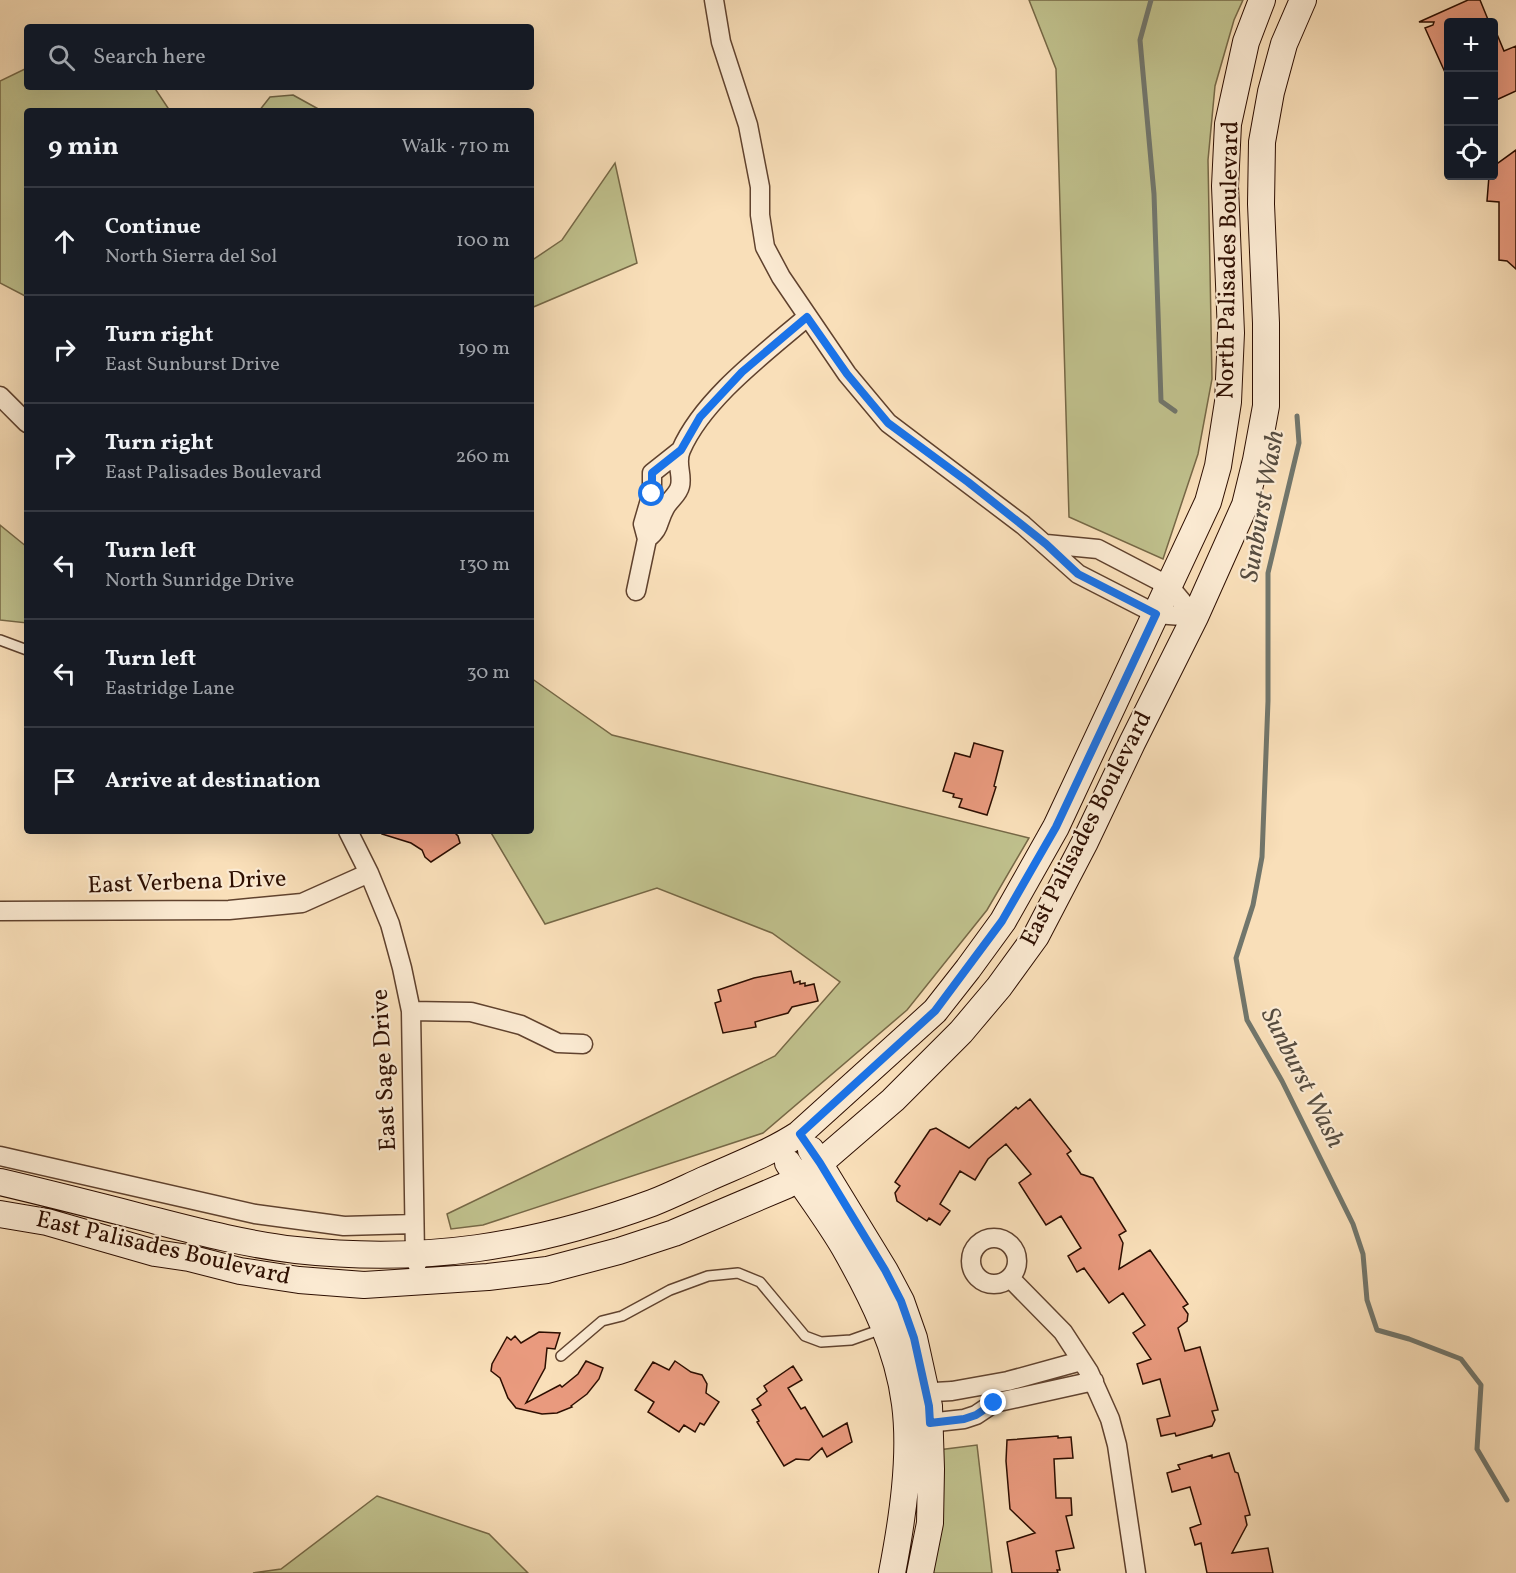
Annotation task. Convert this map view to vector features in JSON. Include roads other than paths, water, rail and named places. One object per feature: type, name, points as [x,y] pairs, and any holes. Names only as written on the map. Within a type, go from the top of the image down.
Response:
[{"type":"street","points":[[714,0],[721,42],[748,125],[760,187],[760,215],[765,247],[781,277],[847,374],[888,423],[968,482],[1046,544],[1078,574],[1156,614],[1195,617]]},
{"type":"street","name":"North Palisades Boulevard","points":[[1169,586],[1208,502],[1218,466],[1228,402],[1231,333],[1225,186],[1228,124],[1246,42],[1262,0]]},
{"type":"street","name":"North Palisades Boulevard","points":[[1195,617],[1245,505],[1266,406],[1266,323],[1261,204],[1262,142],[1271,92],[1284,44],[1303,0]]},
{"type":"street","points":[[647,539],[655,533],[664,509],[680,489],[678,461],[681,450],[700,417],[742,372],[807,317]]},
{"type":"street","points":[[0,396],[24,420]]},
{"type":"street","points":[[636,591],[647,539],[643,524],[652,494],[652,473],[681,450]]},
{"type":"street","points":[[1046,544],[1098,549],[1169,586],[1195,617]]},
{"type":"street","name":"East Palisades Boulevard","points":[[0,1182],[232,1240],[295,1250],[370,1256],[415,1255],[473,1250],[538,1237],[604,1219],[654,1202],[789,1141],[935,1011],[1002,921],[1056,827],[1169,586]]},
{"type":"street","name":"East Palisades Boulevard","points":[[0,1214],[47,1222],[155,1253],[189,1258],[240,1271],[299,1280],[364,1285],[547,1270],[674,1233],[787,1185],[820,1163],[893,1100],[961,1032],[999,987],[1036,936],[1085,842],[1195,617]]},
{"type":"street","name":"East Sage Drive","points":[[350,834],[390,924],[411,1011],[415,1255],[421,1282]]},
{"type":"street","name":"East Verbena Drive","points":[[0,911],[229,910],[302,903],[369,873]]},
{"type":"street","points":[[411,1011],[471,1012],[521,1025],[558,1043],[583,1044]]},
{"type":"street","points":[[789,1141],[820,1163],[885,1270],[901,1301],[914,1338],[915,1394]]},
{"type":"street","points":[[789,1141],[798,1178],[843,1245],[878,1312],[894,1355],[915,1394],[929,1406],[918,1425],[905,1488],[892,1573]]},
{"type":"street","points":[[0,1156],[255,1214],[344,1227],[414,1224]]},
{"type":"street","points":[[1010,1278],[1062,1332],[1094,1381],[1110,1419],[1117,1445],[1136,1573]]},
{"type":"street","points":[[915,1394],[952,1391],[1008,1381],[1081,1361]]},
{"type":"street","points":[[918,1425],[964,1419],[976,1415],[994,1403],[1094,1381]]},
{"type":"street","points":[[918,1425],[930,1523],[920,1573]]},
{"type":"lane","points":[[0,640],[24,649]]},
{"type":"lane","points":[[561,1356],[602,1321],[622,1316],[670,1290],[708,1276],[738,1273],[760,1282],[805,1335],[821,1342],[851,1340],[884,1329]]},
{"type":"waterway","name":"Sunburst Wash","points":[[1151,0],[1140,40],[1154,194],[1161,401],[1175,411]]},
{"type":"waterway","name":"Sunburst Wash","points":[[1297,416],[1299,443],[1268,573],[1268,701],[1262,857],[1253,905],[1236,958],[1247,1020],[1282,1081],[1353,1224],[1363,1254],[1367,1300],[1377,1330],[1409,1339],[1461,1359],[1481,1385],[1477,1449],[1507,1500]]}]
